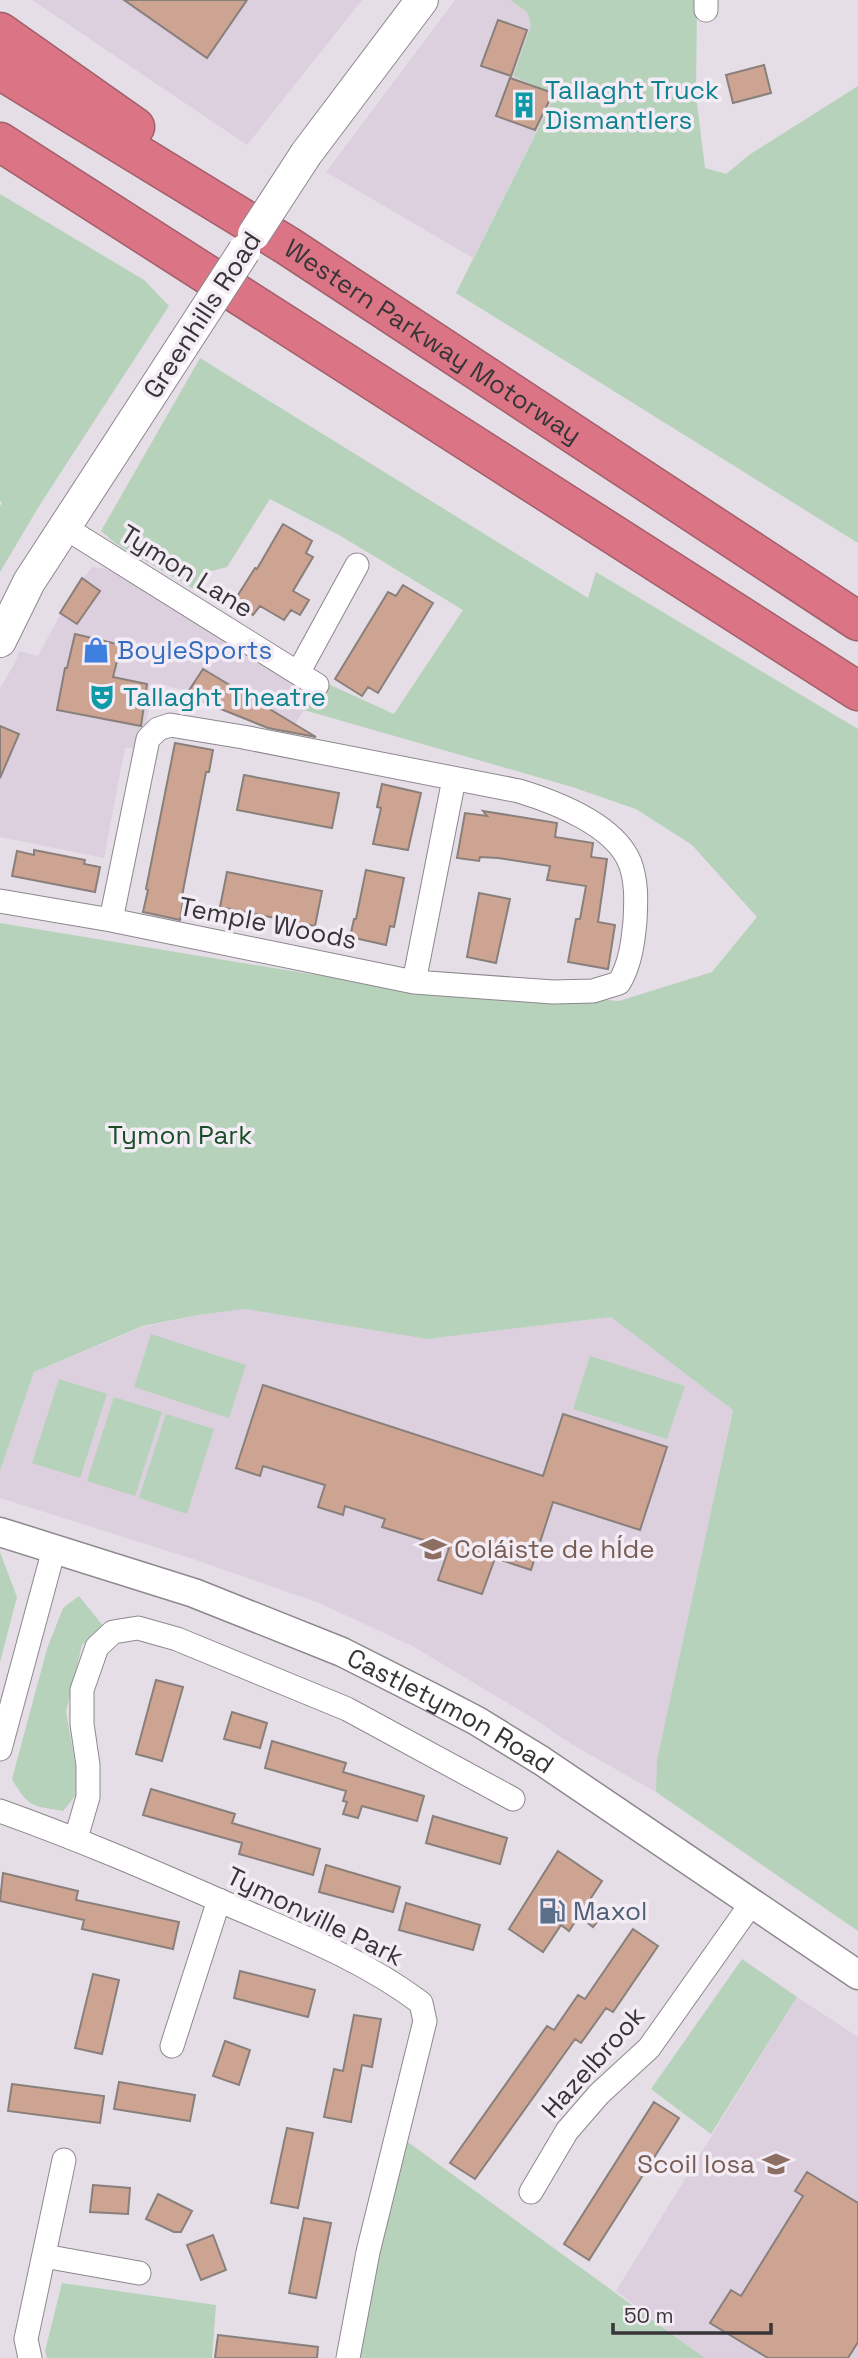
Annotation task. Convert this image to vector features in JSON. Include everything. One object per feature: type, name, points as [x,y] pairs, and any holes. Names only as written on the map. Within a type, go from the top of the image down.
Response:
[{"type":"highway","points":[[0,32],[223,190],[288,246]]},
{"type":"highway","name":"Western Parkway Motorway","points":[[0,71],[288,246],[858,621]]},
{"type":"highway","points":[[0,142],[858,691]]},
{"type":"main road","name":"Greenhills Road","points":[[0,641],[29,582],[306,154],[422,0]]},
{"type":"street","name":"Tymon Lane","points":[[64,527],[307,679],[357,565]]},
{"type":"street","name":"Temple Woods","points":[[0,901],[111,920],[414,982],[553,992],[606,988],[619,983],[624,976],[634,937],[635,877],[629,859],[615,840],[577,814],[519,791],[170,725],[158,729],[148,739],[111,920]]},
{"type":"street","points":[[414,982],[454,779]]},
{"type":"street","name":"Castletymon Road","points":[[0,1531],[194,1593],[342,1652],[431,1697],[477,1721],[542,1761],[858,1975]]},
{"type":"street","points":[[0,1749],[54,1549]]},
{"type":"street","points":[[76,1838],[88,1797],[82,1690],[97,1647],[113,1632],[138,1628],[177,1639],[347,1709],[513,1799]]},
{"type":"street","name":"Tymonville Park","points":[[0,1811],[76,1838],[316,1942],[393,1982],[421,2003],[425,2021],[368,2252],[348,2358]]},
{"type":"street","points":[[172,2046],[219,1900]]},
{"type":"street","name":"Hazelbrook","points":[[531,2192],[567,2131],[599,2094],[649,2048],[751,1904]]},
{"type":"street","points":[[30,2358],[26,2339],[64,2160]]},
{"type":"street","points":[[44,2256],[139,2273]]},
{"type":"shaded area","points":[[32,0],[362,0],[247,145]]},
{"type":"shaded area","points":[[455,0],[510,0],[527,12],[531,25],[513,76],[555,94],[473,258],[326,172]]},
{"type":"shaded area","points":[[92,567],[110,569],[315,692],[288,736],[186,695],[188,691],[154,683],[146,724],[139,733],[136,749],[125,748],[104,858],[0,837],[0,688],[19,651],[38,656],[70,596]]},
{"type":"shaded area","name":"Coláiste de hÍde","points":[[245,1309],[427,1339],[611,1317],[733,1409],[657,1760],[656,1792],[571,1744],[414,1647],[319,1603],[193,1559],[0,1498],[0,1471],[34,1372],[143,1327],[198,1315]]},
{"type":"shaded area","name":"Scoil Iosa","points":[[797,1997],[858,2037],[858,2358],[705,2358],[616,2291]]},
{"type":"green space","points":[[510,0],[697,0],[696,96],[705,168],[726,174],[749,155],[858,86],[858,543],[456,293],[555,95],[513,76],[531,25],[527,12]]},
{"type":"green space","points":[[0,194],[144,280],[169,306],[41,503],[0,572],[2,503]]},
{"type":"green space","name":"Tymon Park","points":[[200,358],[588,598],[596,572],[858,729],[858,1931],[656,1792],[657,1760],[733,1410],[611,1317],[427,1339],[245,1309],[143,1326],[34,1372],[0,1471],[0,923],[316,975],[619,1001],[712,972],[757,917],[692,845],[636,809],[572,787],[304,710],[315,692],[326,683],[394,714],[463,610],[339,535],[270,499],[227,567],[208,572],[197,591],[115,543],[101,531]]},
{"type":"green space","points":[[151,1334],[246,1365],[229,1418],[134,1387]]},
{"type":"green space","points":[[590,1356],[685,1386],[667,1439],[573,1409]]},
{"type":"green space","points":[[59,1379],[107,1394],[80,1478],[32,1463]]},
{"type":"green space","points":[[114,1397],[162,1412],[135,1496],[87,1481]]},
{"type":"green space","points":[[166,1414],[214,1429],[187,1514],[139,1498]]},
{"type":"green space","points":[[0,1552],[17,1597],[0,1662]]},
{"type":"green space","points":[[79,1596],[103,1626],[82,1645],[66,1712],[80,1790],[63,1811],[32,1804],[22,1795],[12,1779],[47,1649],[63,1608]]},
{"type":"green space","points":[[742,1959],[797,1997],[711,2134],[651,2089]]},
{"type":"green space","points":[[405,2140],[705,2358],[359,2358]]},
{"type":"green space","points":[[62,2283],[216,2305],[212,2358],[47,2358],[45,2351]]},
{"type":"building","points":[[124,0],[247,0],[207,58]]},
{"type":"building","points":[[498,20],[527,30],[511,76],[481,66]]},
{"type":"building","points":[[764,65],[771,93],[733,103],[726,75]]},
{"type":"building","name":"Tallaght Truck Dismantlers","points":[[510,78],[553,93],[535,130],[496,116]]},
{"type":"building","points":[[283,524],[312,541],[306,553],[313,557],[293,591],[309,600],[300,615],[291,610],[284,620],[260,606],[253,615],[233,603]]},
{"type":"building","points":[[82,578],[100,591],[77,624],[60,613]]},
{"type":"building","points":[[403,585],[433,603],[378,693],[368,687],[362,696],[335,679],[388,592],[396,596]]},
{"type":"building","name":"Tallaght Theatre","points":[[75,634],[121,645],[113,677],[147,684],[141,726],[57,710]]},
{"type":"building","points":[[203,669],[316,737],[268,728],[186,695]]},
{"type":"building","points":[[0,726],[19,734],[0,778]]},
{"type":"building","points":[[175,743],[213,750],[209,772],[206,772],[182,896],[180,920],[143,912]]},
{"type":"building","points":[[244,775],[339,793],[332,828],[237,810]]},
{"type":"building","points":[[382,784],[421,793],[408,850],[373,844],[381,808],[377,807]]},
{"type":"building","points":[[483,811],[557,823],[555,837],[593,843],[591,857],[607,859],[598,922],[615,925],[608,969],[568,962],[576,919],[580,919],[586,886],[547,880],[550,866],[498,858],[480,857],[479,861],[457,858],[465,813],[487,816]]},
{"type":"building","points":[[34,850],[85,860],[84,864],[100,867],[95,892],[12,876],[17,851],[34,855]]},
{"type":"building","points":[[366,870],[404,878],[394,927],[390,926],[386,945],[350,937]]},
{"type":"building","points":[[227,872],[322,891],[315,926],[220,907]]},
{"type":"building","points":[[479,893],[510,899],[496,963],[467,957]]},
{"type":"building","points":[[263,1385],[543,1476],[563,1414],[667,1447],[640,1530],[553,1502],[531,1570],[495,1558],[482,1594],[438,1580],[449,1548],[382,1527],[385,1519],[345,1506],[343,1515],[318,1507],[325,1485],[263,1466],[260,1476],[236,1468]]},
{"type":"building","points":[[156,1680],[183,1687],[162,1761],[136,1754]]},
{"type":"building","points":[[232,1712],[267,1723],[260,1748],[224,1739]]},
{"type":"building","points":[[272,1741],[346,1763],[343,1772],[424,1796],[417,1821],[362,1806],[358,1818],[343,1814],[347,1802],[343,1801],[346,1791],[265,1768]]},
{"type":"building","points":[[151,1789],[235,1814],[232,1823],[320,1849],[313,1875],[239,1854],[242,1843],[143,1815]]},
{"type":"building","points":[[433,1816],[507,1838],[500,1864],[426,1843]]},
{"type":"building","points":[[558,1851],[602,1881],[589,1901],[605,1912],[593,1927],[579,1916],[569,1931],[561,1925],[543,1952],[509,1929]]},
{"type":"building","points":[[326,1865],[400,1887],[393,1912],[319,1892]]},
{"type":"building","points":[[3,1873],[78,1891],[76,1900],[179,1922],[173,1949],[82,1929],[84,1920],[0,1901]]},
{"type":"building","points":[[406,1903],[480,1925],[473,1950],[399,1930]]},
{"type":"building","points":[[633,1929],[658,1946],[613,2012],[606,2008],[581,2043],[575,2039],[475,2179],[450,2163],[547,2026],[554,2030],[578,1995],[585,1999]]},
{"type":"building","points":[[240,1971],[315,1990],[308,2017],[234,1998]]},
{"type":"building","points":[[93,1974],[119,1980],[102,2054],[75,2048]]},
{"type":"building","points":[[354,2015],[381,2019],[372,2067],[362,2065],[351,2122],[324,2117],[334,2069],[343,2071]]},
{"type":"building","points":[[225,2041],[250,2050],[239,2085],[213,2076]]},
{"type":"building","points":[[119,2082],[195,2095],[190,2121],[114,2109]]},
{"type":"building","points":[[12,2084],[104,2096],[100,2123],[8,2111]]},
{"type":"building","points":[[654,2102],[679,2118],[589,2260],[564,2244]]},
{"type":"building","points":[[287,2128],[313,2133],[298,2208],[271,2203]]},
{"type":"building","points":[[807,2172],[858,2203],[858,2342],[848,2358],[768,2358],[710,2323],[731,2290],[741,2296],[803,2196],[795,2191]]},
{"type":"building","points":[[93,2185],[130,2188],[128,2214],[90,2212]]},
{"type":"building","points":[[158,2194],[192,2211],[181,2232],[174,2232],[146,2219]]},
{"type":"building","points":[[304,2218],[331,2223],[316,2298],[289,2293]]},
{"type":"building","points":[[213,2235],[226,2270],[201,2280],[187,2245]]},
{"type":"building","points":[[218,2335],[318,2347],[317,2358],[215,2358]]},
{"type":"place","name":"Tallaght Truck Dismantlers","points":[[524,105]]},
{"type":"place","name":"BoyleSports","points":[[96,650]]},
{"type":"place","name":"Tallaght Theatre","points":[[102,697]]},
{"type":"place","name":"Coláiste de hÍde","points":[[433,1549]]},
{"type":"place","name":"Maxol","points":[[552,1911]]},
{"type":"place","name":"Scoil Iosa","points":[[776,2164]]}]
